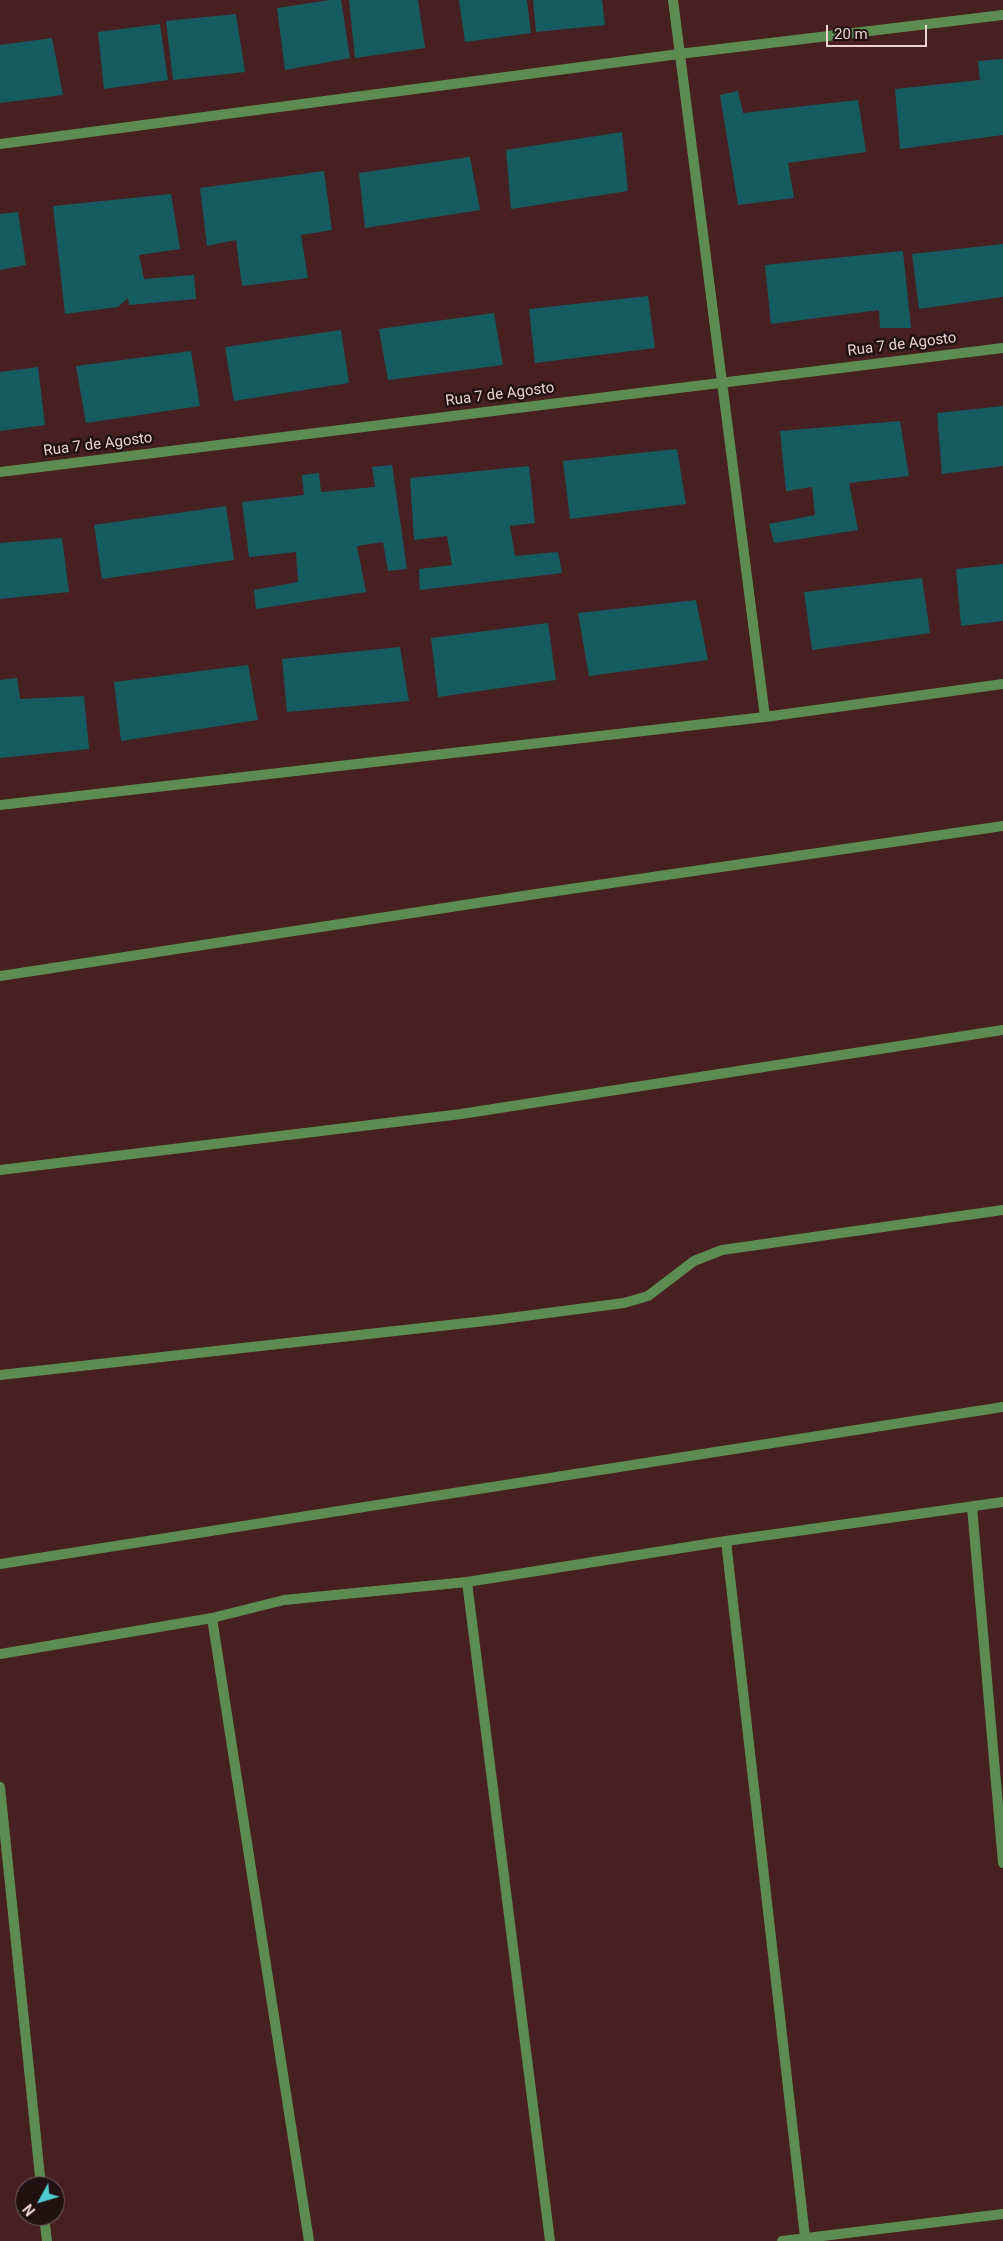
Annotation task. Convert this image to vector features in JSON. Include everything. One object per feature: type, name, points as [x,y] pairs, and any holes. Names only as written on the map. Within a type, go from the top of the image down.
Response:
[{"type":"street","points":[[673,0],[765,717]]},
{"type":"street","points":[[0,144],[679,54],[1003,15]]},
{"type":"street","name":"Rua 7 de Agosto","points":[[0,472],[1003,348]]},
{"type":"street","points":[[0,805],[765,717],[1003,684]]},
{"type":"street","points":[[0,976],[536,894],[1003,826]]},
{"type":"street","points":[[0,1170],[462,1114],[1003,1030]]},
{"type":"street","points":[[0,1375],[494,1320],[624,1303],[648,1296],[694,1261],[722,1250],[1003,1210]]},
{"type":"street","points":[[0,1564],[1003,1407]]},
{"type":"street","points":[[0,1654],[212,1618],[284,1600],[467,1582],[726,1541],[1003,1502]]},
{"type":"street","points":[[972,1507],[1003,1863]]},
{"type":"street","points":[[726,1541],[805,2237]]},
{"type":"street","points":[[467,1582],[550,2241]]},
{"type":"street","points":[[212,1618],[309,2241]]},
{"type":"street","points":[[0,1787],[40,2176]]},
{"type":"street","points":[[782,2241],[1003,2214]]},
{"type":"street","points":[[45,2226],[47,2241]]},
{"type":"building","points":[[341,0],[350,58],[285,70],[277,8]]},
{"type":"building","points":[[349,0],[418,0],[425,48],[355,58]]},
{"type":"building","points":[[459,0],[527,0],[531,33],[465,42]]},
{"type":"building","points":[[533,0],[602,0],[605,25],[536,32]]},
{"type":"building","points":[[236,14],[245,72],[173,80],[166,21]]},
{"type":"building","points":[[160,24],[168,80],[104,89],[98,32]]},
{"type":"building","points":[[52,38],[63,95],[0,103],[0,45]]},
{"type":"building","points":[[1003,59],[1003,135],[900,149],[895,89],[980,80],[978,61]]},
{"type":"building","points":[[738,91],[743,113],[858,100],[866,152],[788,163],[794,198],[738,205],[720,95]]},
{"type":"building","points":[[622,132],[628,191],[511,209],[506,150]]},
{"type":"building","points":[[470,157],[480,210],[365,228],[359,173]]},
{"type":"building","points":[[324,171],[332,230],[301,235],[308,278],[242,286],[236,240],[207,246],[200,188]]},
{"type":"building","points":[[171,194],[180,249],[139,255],[144,279],[194,275],[196,299],[129,305],[128,298],[118,307],[65,314],[53,206]]},
{"type":"building","points":[[18,212],[26,265],[0,270],[0,214]]},
{"type":"building","points":[[1003,244],[1003,297],[919,309],[912,254]]},
{"type":"building","points":[[903,251],[911,328],[880,328],[879,310],[771,324],[765,265]]},
{"type":"building","points":[[648,296],[655,348],[535,363],[529,309]]},
{"type":"building","points":[[494,313],[503,365],[388,380],[379,329]]},
{"type":"building","points":[[341,330],[349,383],[234,401],[225,347]]},
{"type":"building","points":[[191,351],[200,406],[86,423],[76,366]]},
{"type":"building","points":[[38,367],[45,425],[0,431],[0,372]]},
{"type":"building","points":[[1003,406],[1003,466],[942,474],[937,413]]},
{"type":"building","points":[[900,421],[909,476],[849,483],[858,530],[774,543],[769,524],[815,515],[812,487],[786,491],[780,431]]},
{"type":"building","points":[[677,449],[686,504],[570,519],[563,461]]},
{"type":"building","points":[[392,465],[407,569],[388,571],[383,542],[357,546],[366,592],[256,609],[254,590],[298,582],[296,552],[249,557],[242,502],[304,495],[302,475],[319,473],[321,492],[375,487],[372,467]]},
{"type":"building","points":[[529,466],[535,523],[510,526],[515,556],[558,552],[562,573],[420,590],[419,569],[452,565],[447,536],[414,540],[410,478]]},
{"type":"building","points":[[226,506],[234,560],[102,579],[94,525]]},
{"type":"building","points":[[62,538],[69,592],[0,599],[0,543]]},
{"type":"building","points":[[1003,564],[1003,621],[961,626],[956,569]]},
{"type":"building","points":[[922,578],[930,633],[812,650],[804,592]]},
{"type":"building","points":[[696,600],[708,660],[589,676],[578,613]]},
{"type":"building","points":[[548,623],[556,680],[438,697],[431,638]]},
{"type":"building","points":[[400,647],[409,701],[287,712],[282,659]]},
{"type":"building","points":[[248,665],[258,720],[121,741],[114,682]]},
{"type":"building","points":[[17,678],[20,699],[84,696],[89,749],[0,758],[0,680]]}]
